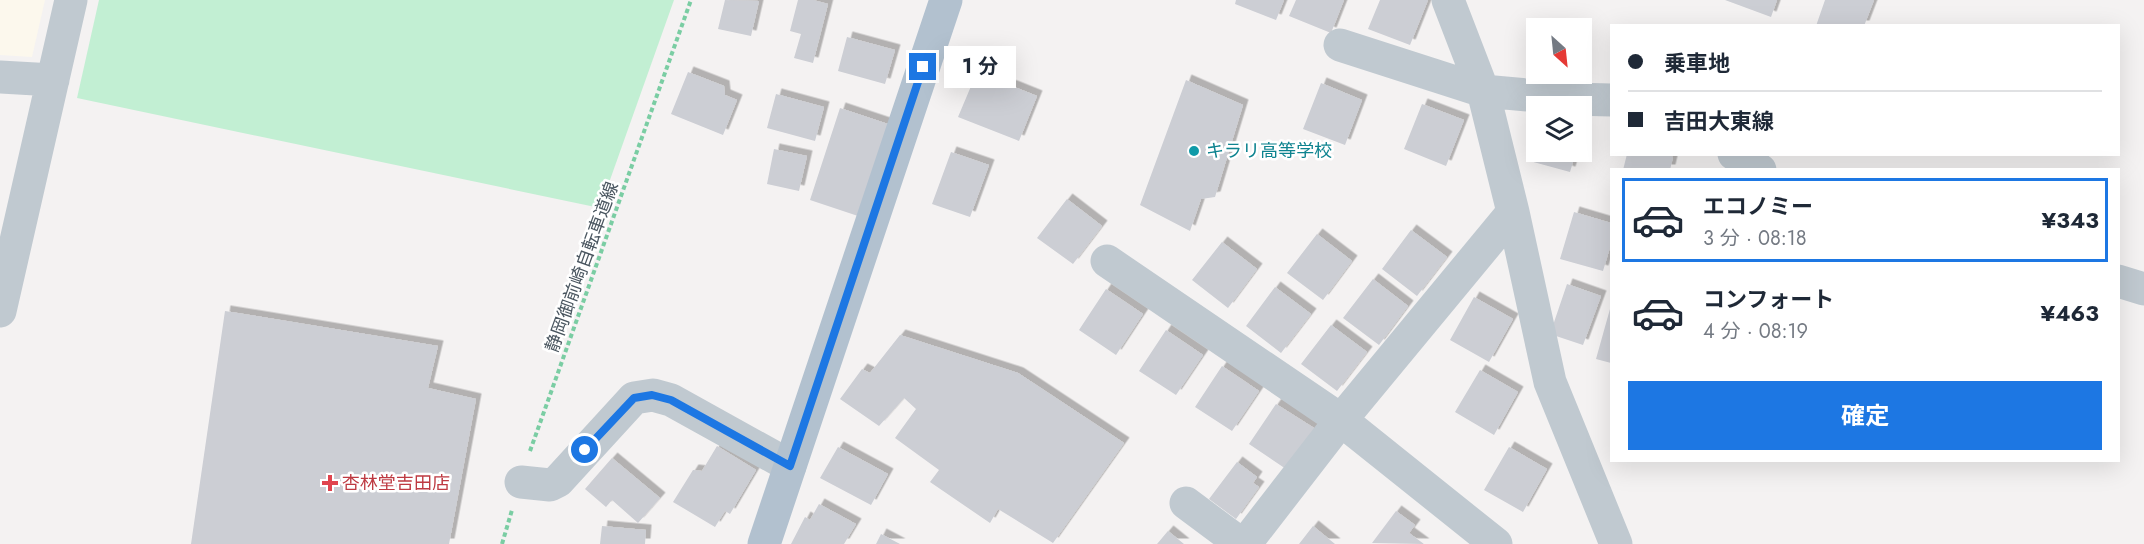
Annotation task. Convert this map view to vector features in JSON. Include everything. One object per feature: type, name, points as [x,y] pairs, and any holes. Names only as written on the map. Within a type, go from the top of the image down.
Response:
[{"type":"main road","points":[[764,544],[946,0]]},
{"type":"street","points":[[0,311],[71,0]]},
{"type":"street","points":[[1448,0],[1483,91],[1513,212],[1550,382],[1618,543]]},
{"type":"street","points":[[1340,45],[1483,91],[1610,100]]},
{"type":"street","points":[[0,77],[53,80]]},
{"type":"street","points":[[1737,156],[1757,168]]},
{"type":"street","points":[[1186,502],[1243,544],[1341,420],[1513,212]]},
{"type":"street","points":[[1107,261],[1341,420],[1496,544]]},
{"type":"street","points":[[2120,282],[2144,289]]},
{"type":"street","points":[[521,482],[550,485],[558,481],[634,398],[652,395],[671,400],[790,466]]},
{"type":"path","name":"静岡御前崎自転車道線","points":[[502,544],[521,482],[692,0]]},
{"type":"shaded area","points":[[0,0],[45,0],[32,57],[0,55]]},
{"type":"green space","points":[[99,0],[674,0],[600,208],[77,98]]},
{"type":"building","points":[[725,0],[759,1],[751,36],[718,29]]},
{"type":"building","points":[[798,0],[813,0],[828,4],[813,63],[794,58],[801,34],[790,31]]},
{"type":"building","points":[[1236,0],[1284,0],[1276,20],[1235,4]]},
{"type":"building","points":[[1296,0],[1344,0],[1331,33],[1289,16]]},
{"type":"building","points":[[1380,0],[1428,0],[1410,45],[1368,29]]},
{"type":"building","points":[[1725,0],[1777,0],[1771,17]]},
{"type":"building","points":[[1825,0],[1874,0],[1865,24],[1817,24]]},
{"type":"building","points":[[847,37],[895,50],[885,84],[838,71]]},
{"type":"building","points":[[688,72],[724,86],[725,95],[737,100],[723,135],[671,114]]},
{"type":"building","points":[[977,72],[1037,96],[1019,141],[958,117]]},
{"type":"building","name":"キラリ高等学校","points":[[1186,80],[1243,105],[1215,197],[1201,199],[1190,231],[1140,205]]},
{"type":"building","points":[[1321,83],[1362,100],[1345,145],[1303,129]]},
{"type":"building","points":[[776,94],[824,107],[815,141],[767,128]]},
{"type":"building","points":[[1422,104],[1464,120],[1446,166],[1404,149]]},
{"type":"building","points":[[840,108],[888,124],[858,216],[810,200]]},
{"type":"building","points":[[774,149],[807,156],[799,191],[767,184]]},
{"type":"building","points":[[951,152],[989,165],[970,217],[932,204]]},
{"type":"building","points":[[1626,156],[1673,157],[1670,168],[1624,168]]},
{"type":"building","points":[[1533,162],[1573,162],[1570,172]]},
{"type":"building","points":[[1067,199],[1102,226],[1073,264],[1037,238]]},
{"type":"building","points":[[1574,212],[1610,223],[1610,247],[1603,271],[1560,259]]},
{"type":"building","points":[[1411,230],[1447,257],[1417,296],[1382,269]]},
{"type":"building","points":[[1317,234],[1352,261],[1323,300],[1287,273]]},
{"type":"building","points":[[1222,242],[1257,269],[1228,308],[1192,280]]},
{"type":"building","points":[[1373,279],[1408,306],[1379,345],[1343,318]]},
{"type":"building","points":[[1567,284],[1601,296],[1583,345],[1550,334]]},
{"type":"building","points":[[1275,287],[1311,314],[1281,353],[1246,326]]},
{"type":"building","points":[[1106,289],[1143,314],[1116,355],[1079,330]]},
{"type":"building","points":[[1474,297],[1513,319],[1489,362],[1450,340]]},
{"type":"building","points":[[1610,309],[1610,363],[1596,359]]},
{"type":"building","points":[[225,311],[438,346],[428,388],[476,399],[449,544],[191,544]]},
{"type":"building","points":[[1331,325],[1367,352],[1337,391],[1301,364]]},
{"type":"building","points":[[1166,330],[1203,355],[1176,395],[1139,371]]},
{"type":"building","points":[[900,335],[1018,373],[1124,443],[1053,543],[998,509],[990,523],[930,482],[939,470],[895,438],[916,409],[904,398],[879,426],[840,399],[862,369],[870,373]]},
{"type":"building","points":[[1222,366],[1259,391],[1232,431],[1195,407]]},
{"type":"building","points":[[1480,370],[1518,392],[1494,435],[1455,412]]},
{"type":"building","points":[[1276,404],[1314,428],[1286,469],[1249,444]]},
{"type":"building","points":[[717,446],[756,470],[730,514],[725,511],[715,527],[673,502],[693,470],[702,471]]},
{"type":"building","points":[[838,447],[888,474],[871,505],[820,478]]},
{"type":"building","points":[[1509,447],[1547,469],[1523,512],[1484,490]]},
{"type":"building","points":[[612,458],[660,498],[638,523],[612,500],[606,507],[585,489]]},
{"type":"building","points":[[1237,462],[1257,477],[1253,483],[1259,487],[1236,519],[1209,499]]},
{"type":"building","points":[[819,504],[856,524],[844,544],[791,544],[805,517],[810,520]]},
{"type":"building","points":[[1396,511],[1415,525],[1409,533],[1424,544],[1372,543]]},
{"type":"building","points":[[602,526],[646,530],[645,544],[600,544]]},
{"type":"building","points":[[1313,526],[1335,544],[1299,544]]},
{"type":"building","points":[[1168,531],[1184,544],[1157,544]]},
{"type":"building","points":[[881,534],[900,544],[876,544]]},
{"type":"place","name":"キラリ高等学校","points":[[1194,151]]},
{"type":"place","name":"杏林堂吉田店","points":[[330,483]]},
{"type":"route","points":[[585,450],[634,398],[652,395],[671,400],[790,466],[923,67]]}]
